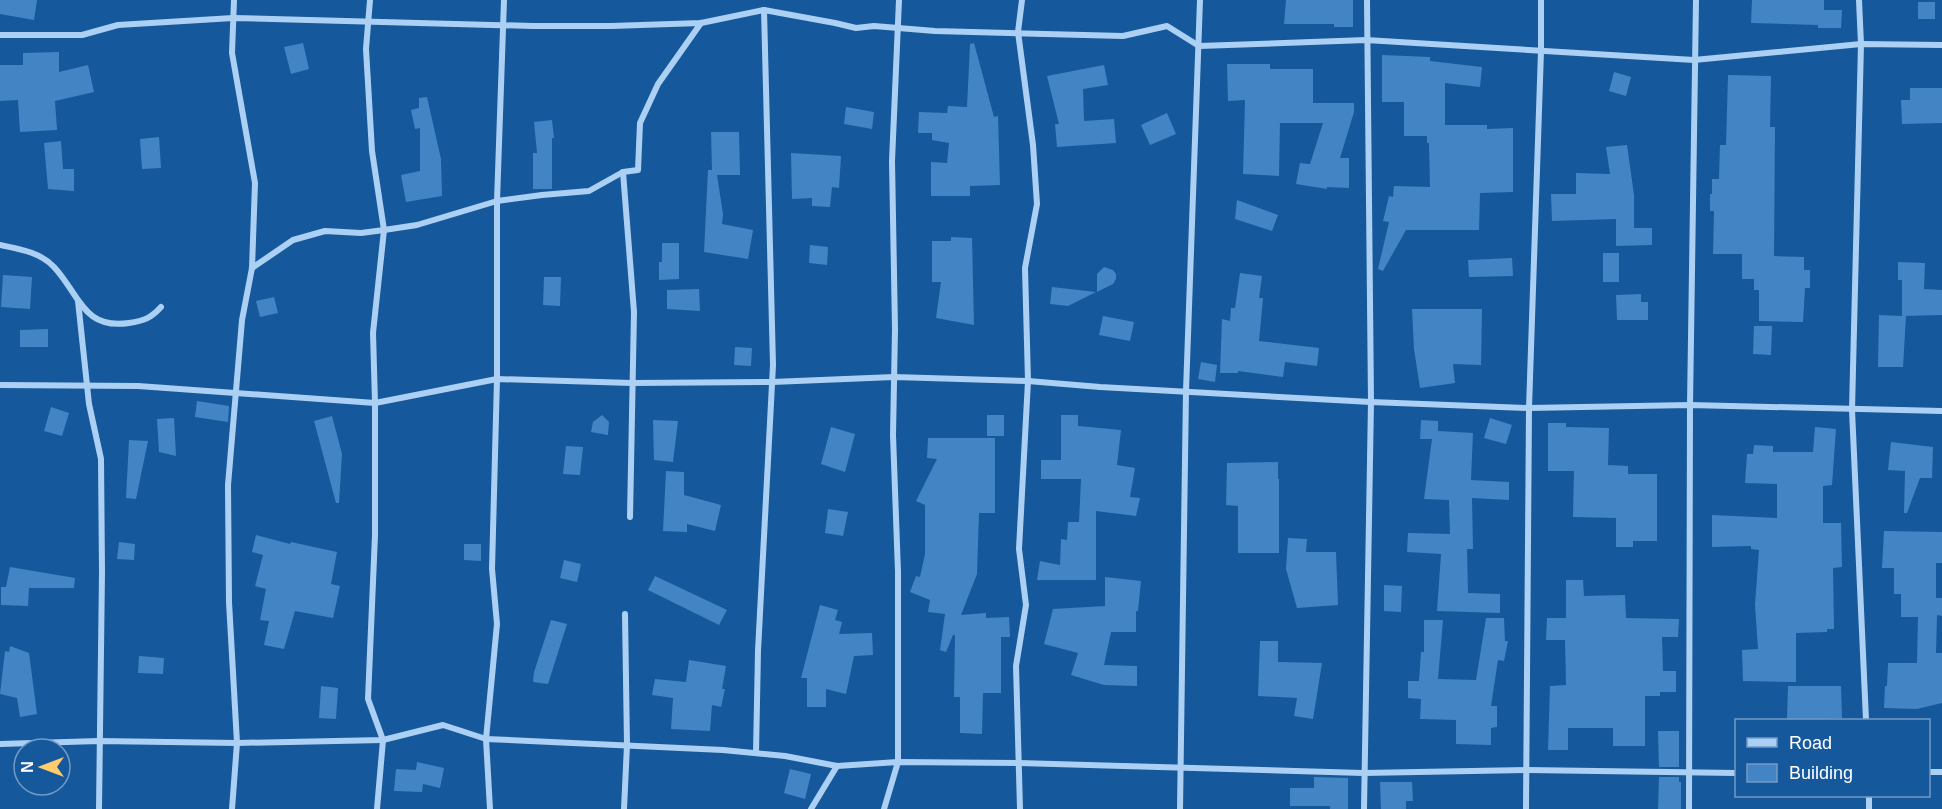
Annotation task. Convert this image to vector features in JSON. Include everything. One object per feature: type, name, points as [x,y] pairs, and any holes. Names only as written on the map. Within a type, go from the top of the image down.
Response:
[{"type":"street","points":[[232,809],[237,743],[229,602],[228,497],[242,320],[252,268],[255,183],[232,53],[234,0]]},
{"type":"street","points":[[370,0],[366,49],[372,151],[384,230],[373,333],[375,535],[368,699],[383,740],[377,809]]},
{"type":"street","points":[[490,809],[486,739],[497,624],[492,569],[497,379],[497,201],[504,0]]},
{"type":"street","points":[[884,809],[898,762],[898,572],[892,435],[895,329],[892,161],[899,0]]},
{"type":"street","points":[[1020,809],[1016,666],[1026,605],[1019,549],[1028,381],[1025,268],[1037,204],[1033,146],[1018,32],[1022,0]]},
{"type":"street","points":[[1180,809],[1186,391],[1200,0]]},
{"type":"street","points":[[1364,809],[1371,402],[1367,0]]},
{"type":"street","points":[[1526,809],[1529,408],[1541,0]]},
{"type":"street","points":[[1689,809],[1690,405],[1696,0]]},
{"type":"street","points":[[1859,0],[1861,44],[1852,410],[1866,719]]},
{"type":"street","points":[[0,35],[82,35],[118,25],[233,18],[611,26],[701,23],[764,10],[856,28],[874,26],[935,31],[1123,36],[1167,26],[1199,46],[1366,40],[1694,60],[1861,44],[1942,45]]},
{"type":"street","points":[[756,753],[758,651],[772,382],[764,10]]},
{"type":"street","points":[[252,268],[293,240],[325,231],[361,233],[417,225],[497,201],[589,191],[623,172],[638,170],[640,123],[658,84],[701,23]]},
{"type":"street","points":[[623,172],[634,312],[630,517]]},
{"type":"street","points":[[0,245],[30,251],[53,266],[93,318],[115,325],[135,322],[152,317],[161,307]]},
{"type":"street","points":[[78,301],[88,404],[101,459],[99,809]]},
{"type":"street","points":[[0,385],[138,386],[375,403],[497,379],[632,383],[772,382],[894,376],[1028,381],[1371,402],[1529,408],[1690,405],[1942,411]]},
{"type":"street","points":[[624,809],[627,745],[625,614]]},
{"type":"street","points":[[0,744],[99,741],[237,743],[383,740],[443,724],[486,739],[756,753],[837,766],[898,762],[1019,763],[1363,773],[1527,770],[1735,773]]},
{"type":"street","points":[[811,809],[837,766]]},
{"type":"building","points":[[0,0],[37,0],[34,20],[0,14]]},
{"type":"building","points":[[1286,0],[1353,0],[1353,27],[1334,27],[1334,24],[1284,24]]},
{"type":"building","points":[[1752,0],[1824,0],[1824,10],[1842,10],[1841,28],[1751,23]]},
{"type":"building","points":[[1918,2],[1935,2],[1935,19],[1918,19]]},
{"type":"building","points":[[303,43],[309,69],[291,74],[284,47]]},
{"type":"building","points":[[974,43],[994,117],[998,116],[1000,185],[970,186],[970,196],[931,196],[931,162],[947,163],[949,143],[932,140],[932,133],[918,133],[919,112],[947,113],[948,106],[967,107],[970,44]]},
{"type":"building","points":[[59,52],[59,72],[88,65],[94,92],[55,101],[57,130],[20,132],[18,100],[0,101],[0,65],[23,65],[23,53]]},
{"type":"building","points":[[1382,55],[1430,57],[1430,61],[1482,67],[1480,87],[1445,83],[1445,125],[1487,125],[1487,129],[1513,128],[1513,192],[1480,193],[1479,230],[1406,230],[1383,271],[1378,269],[1389,222],[1383,221],[1389,196],[1393,197],[1394,186],[1430,187],[1427,136],[1404,136],[1404,102],[1382,102]]},
{"type":"building","points":[[1227,64],[1270,64],[1270,69],[1313,69],[1313,103],[1354,103],[1354,112],[1340,158],[1349,158],[1349,188],[1327,187],[1327,189],[1296,184],[1300,163],[1310,164],[1323,123],[1280,123],[1279,176],[1243,174],[1245,100],[1228,101]]},
{"type":"building","points":[[1104,65],[1108,85],[1083,89],[1084,121],[1114,119],[1116,143],[1057,147],[1055,124],[1059,124],[1047,76]]},
{"type":"building","points":[[1614,72],[1631,77],[1626,96],[1609,91]]},
{"type":"building","points":[[1728,75],[1771,76],[1770,127],[1775,127],[1774,256],[1804,257],[1804,270],[1810,270],[1810,288],[1805,288],[1803,322],[1759,321],[1759,290],[1754,290],[1754,279],[1742,279],[1742,254],[1713,254],[1714,211],[1710,211],[1710,194],[1712,194],[1712,179],[1719,179],[1720,145],[1726,145]]},
{"type":"building","points":[[1910,88],[1942,88],[1942,123],[1902,124],[1901,100],[1910,100]]},
{"type":"building","points":[[427,97],[441,159],[442,196],[406,202],[401,175],[420,171],[420,128],[415,129],[411,110],[419,108],[419,98]]},
{"type":"building","points":[[846,107],[874,112],[872,129],[844,124]]},
{"type":"building","points":[[1167,113],[1176,134],[1150,145],[1141,125]]},
{"type":"building","points":[[552,120],[554,138],[552,138],[552,189],[533,189],[533,153],[537,153],[534,122]]},
{"type":"building","points":[[711,132],[739,132],[740,175],[717,175],[723,214],[722,224],[753,230],[748,259],[704,252],[708,170],[712,170]]},
{"type":"building","points":[[159,137],[161,168],[142,169],[140,139]]},
{"type":"building","points":[[61,141],[63,169],[74,169],[74,191],[48,189],[44,143]]},
{"type":"building","points":[[1627,145],[1634,195],[1634,228],[1652,228],[1652,245],[1616,246],[1616,219],[1552,221],[1551,194],[1576,194],[1576,173],[1610,174],[1606,147]]},
{"type":"building","points":[[791,153],[841,156],[839,188],[832,187],[830,207],[812,206],[812,198],[792,199]]},
{"type":"building","points":[[1237,200],[1278,215],[1272,231],[1235,219]]},
{"type":"building","points":[[951,237],[972,238],[974,325],[936,318],[941,282],[932,282],[932,241],[951,241]]},
{"type":"building","points":[[662,243],[679,243],[679,279],[659,280]]},
{"type":"building","points":[[810,245],[828,247],[827,265],[809,263]]},
{"type":"building","points":[[1603,253],[1619,253],[1619,282],[1603,282]]},
{"type":"building","points":[[1512,258],[1513,276],[1469,277],[1468,260]]},
{"type":"building","points":[[1898,262],[1925,263],[1924,289],[1942,290],[1942,315],[1903,316],[1906,316],[1903,367],[1878,367],[1879,315],[1902,316],[1902,280],[1898,280]]},
{"type":"building","points":[[1104,267],[1113,270],[1116,279],[1113,284],[1097,292],[1097,274]]},
{"type":"building","points":[[1240,273],[1262,276],[1259,298],[1263,298],[1259,341],[1319,348],[1317,366],[1285,362],[1283,377],[1238,371],[1238,373],[1220,373],[1222,319],[1230,321],[1231,308],[1235,308]]},
{"type":"building","points":[[3,275],[32,277],[30,309],[1,307]]},
{"type":"building","points":[[544,277],[561,277],[560,306],[543,305]]},
{"type":"building","points":[[1052,287],[1096,292],[1068,306],[1050,304]]},
{"type":"building","points":[[699,289],[700,311],[667,309],[667,290]]},
{"type":"building","points":[[1641,294],[1641,302],[1648,302],[1648,320],[1617,320],[1616,295]]},
{"type":"building","points":[[274,297],[278,313],[260,317],[256,301]]},
{"type":"building","points":[[1412,309],[1482,309],[1481,365],[1453,364],[1455,383],[1420,388],[1414,349]]},
{"type":"building","points":[[1103,316],[1134,322],[1130,341],[1099,335]]},
{"type":"building","points":[[1754,326],[1772,326],[1771,355],[1753,354]]},
{"type":"building","points":[[48,329],[48,347],[20,347],[20,330]]},
{"type":"building","points":[[735,347],[752,348],[751,366],[734,365]]},
{"type":"building","points":[[1201,362],[1217,365],[1215,382],[1198,379]]},
{"type":"building","points":[[197,401],[229,406],[228,422],[195,417]]},
{"type":"building","points":[[51,407],[69,413],[62,436],[44,431]]},
{"type":"building","points":[[602,415],[609,422],[608,435],[591,432],[593,422]]},
{"type":"building","points":[[987,415],[1004,415],[1004,436],[987,436]]},
{"type":"building","points":[[1061,415],[1078,415],[1078,426],[1121,430],[1117,465],[1135,468],[1130,497],[1140,498],[1136,516],[1096,511],[1096,580],[1037,580],[1040,561],[1060,565],[1061,539],[1067,540],[1068,522],[1079,522],[1081,479],[1041,479],[1041,460],[1061,460]]},
{"type":"building","points":[[332,416],[342,454],[339,503],[336,503],[314,421]]},
{"type":"building","points":[[174,418],[176,456],[159,452],[157,419]]},
{"type":"building","points":[[1490,418],[1512,425],[1506,444],[1484,438]]},
{"type":"building","points":[[653,420],[678,421],[673,462],[654,460]]},
{"type":"building","points":[[1421,420],[1438,421],[1438,431],[1473,433],[1471,480],[1509,482],[1509,500],[1472,498],[1473,549],[1467,549],[1468,593],[1500,594],[1500,613],[1437,611],[1441,554],[1407,552],[1408,533],[1450,534],[1449,500],[1424,499],[1432,439],[1420,439]]},
{"type":"building","points":[[1548,423],[1566,423],[1566,427],[1609,428],[1608,465],[1628,466],[1628,474],[1657,474],[1657,541],[1633,541],[1633,547],[1616,547],[1616,518],[1573,517],[1574,471],[1548,471]]},
{"type":"building","points":[[831,427],[855,434],[845,472],[821,464]]},
{"type":"building","points":[[1815,427],[1836,429],[1832,485],[1823,486],[1823,523],[1841,523],[1842,567],[1833,568],[1834,629],[1827,629],[1827,632],[1796,633],[1796,682],[1743,681],[1742,650],[1758,649],[1755,605],[1759,550],[1751,549],[1751,546],[1712,547],[1712,515],[1777,518],[1777,484],[1745,483],[1747,454],[1753,454],[1754,445],[1773,446],[1773,452],[1813,452]]},
{"type":"building","points":[[928,438],[995,438],[995,513],[979,513],[977,574],[961,615],[986,613],[986,618],[1009,617],[1010,637],[1001,637],[1001,693],[983,693],[982,734],[960,733],[960,697],[954,697],[955,635],[946,652],[940,650],[945,614],[928,612],[930,600],[910,592],[916,576],[920,577],[925,554],[925,505],[916,501],[937,459],[927,458]]},
{"type":"building","points":[[129,440],[148,441],[136,499],[126,498]]},
{"type":"building","points":[[1891,442],[1933,447],[1932,478],[1920,478],[1907,513],[1904,513],[1905,471],[1888,470]]},
{"type":"building","points":[[566,446],[583,447],[580,475],[563,474]]},
{"type":"building","points":[[1278,462],[1279,553],[1238,553],[1238,506],[1226,505],[1227,463]]},
{"type":"building","points":[[666,471],[684,472],[684,495],[721,505],[715,531],[687,524],[687,532],[663,531]]},
{"type":"building","points":[[828,509],[848,512],[843,536],[825,533]]},
{"type":"building","points":[[1884,531],[1942,532],[1942,563],[1936,563],[1936,598],[1942,598],[1942,616],[1937,615],[1936,653],[1942,653],[1942,703],[1917,709],[1884,708],[1888,663],[1917,663],[1918,617],[1901,617],[1901,594],[1894,594],[1894,568],[1882,568]]},
{"type":"building","points":[[256,535],[290,544],[291,542],[337,552],[331,584],[340,586],[333,618],[295,611],[284,649],[264,645],[269,621],[260,620],[266,589],[255,586],[263,555],[252,552]]},
{"type":"building","points":[[1288,538],[1307,539],[1306,552],[1336,552],[1338,605],[1297,608],[1286,569]]},
{"type":"building","points":[[119,542],[135,544],[134,560],[117,559]]},
{"type":"building","points":[[464,544],[481,544],[481,561],[464,560]]},
{"type":"building","points":[[564,560],[581,564],[577,582],[560,578]]},
{"type":"building","points":[[10,567],[75,578],[74,588],[29,588],[28,606],[1,605],[1,587],[6,587]]},
{"type":"building","points":[[655,576],[727,610],[719,625],[648,590]]},
{"type":"building","points":[[1105,577],[1141,581],[1138,611],[1136,611],[1136,632],[1111,632],[1104,665],[1137,666],[1137,686],[1104,685],[1071,675],[1078,653],[1044,644],[1053,609],[1105,606]]},
{"type":"building","points":[[1566,580],[1583,580],[1584,596],[1625,595],[1626,618],[1679,619],[1678,637],[1662,637],[1663,671],[1676,671],[1676,692],[1660,692],[1660,696],[1645,696],[1645,746],[1613,746],[1613,728],[1568,728],[1568,750],[1548,750],[1550,686],[1566,685],[1565,640],[1546,640],[1547,618],[1566,618]]},
{"type":"building","points":[[1384,585],[1402,586],[1401,612],[1384,611]]},
{"type":"building","points":[[820,605],[838,610],[835,620],[842,622],[839,634],[872,633],[873,655],[854,656],[846,694],[826,689],[826,707],[807,707],[807,678],[801,678]]},
{"type":"building","points":[[1486,618],[1504,618],[1505,641],[1508,641],[1504,661],[1498,660],[1491,706],[1497,706],[1497,727],[1491,728],[1491,745],[1456,744],[1456,720],[1420,719],[1421,699],[1408,698],[1408,681],[1419,681],[1421,652],[1424,652],[1424,620],[1443,620],[1438,679],[1476,680]]},
{"type":"building","points":[[551,620],[567,624],[548,684],[533,682],[534,672]]},
{"type":"building","points":[[1260,641],[1278,641],[1278,662],[1322,663],[1313,719],[1294,716],[1297,698],[1258,696]]},
{"type":"building","points":[[10,646],[29,653],[37,714],[20,717],[17,698],[0,694],[5,651],[9,652]]},
{"type":"building","points":[[139,656],[164,658],[163,674],[138,673]]},
{"type":"building","points":[[689,660],[726,666],[721,707],[712,705],[710,731],[671,729],[673,698],[652,695],[655,679],[686,682]]},
{"type":"building","points":[[321,686],[338,688],[336,719],[319,718]]},
{"type":"building","points":[[1788,686],[1841,686],[1842,718],[1787,719]]},
{"type":"building","points":[[1658,731],[1679,731],[1679,767],[1659,767]]},
{"type":"building","points":[[417,762],[444,768],[440,788],[423,784],[422,792],[394,791],[396,769],[416,770]]},
{"type":"building","points":[[790,769],[811,774],[805,799],[784,793]]},
{"type":"building","points":[[1314,777],[1348,778],[1348,809],[1330,809],[1330,806],[1290,806],[1290,788],[1314,788]]},
{"type":"building","points":[[1659,777],[1679,777],[1681,809],[1658,809]]},
{"type":"building","points":[[1380,782],[1412,782],[1413,801],[1406,801],[1406,809],[1381,809]]}]
